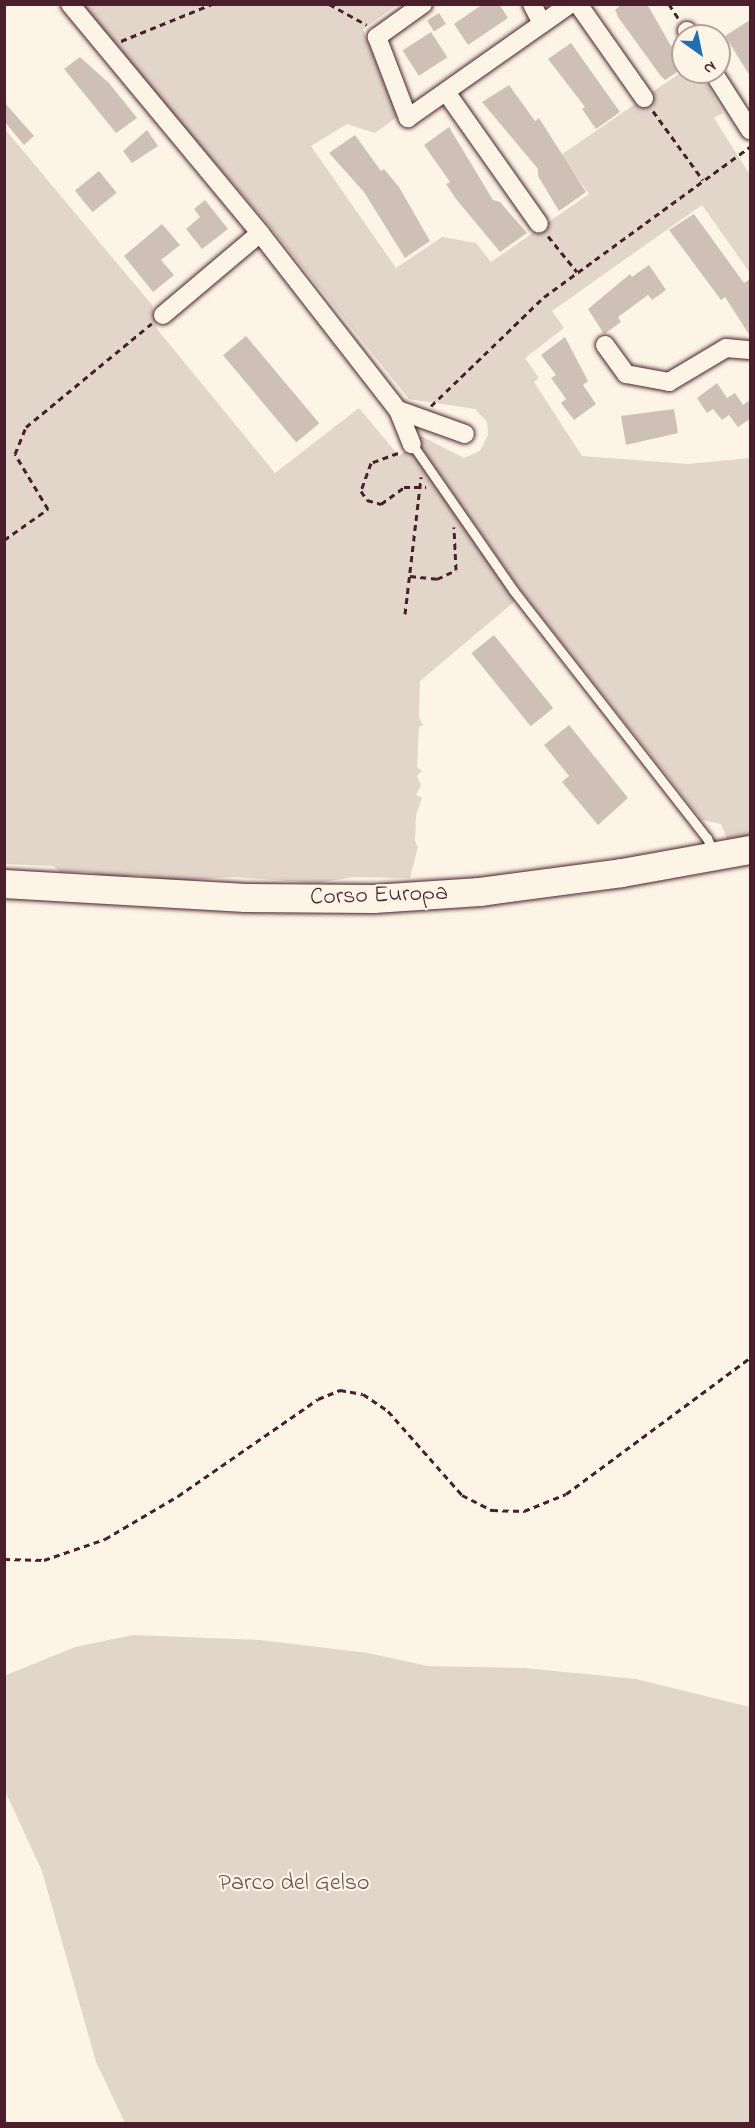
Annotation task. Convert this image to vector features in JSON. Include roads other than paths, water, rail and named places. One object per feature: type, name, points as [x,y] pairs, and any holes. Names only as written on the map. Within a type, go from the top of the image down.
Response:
[{"type":"main road","name":"Corso Europa","points":[[4,884],[246,898],[374,899],[480,892],[750,850]]},
{"type":"street","points":[[70,4],[260,233],[398,410],[412,444]]},
{"type":"street","points":[[423,4],[377,37],[408,118],[570,4]]},
{"type":"street","points":[[532,4],[542,24]]},
{"type":"street","points":[[578,4],[644,98]]},
{"type":"street","points":[[721,84],[750,130]]},
{"type":"street","points":[[446,92],[539,224]]},
{"type":"street","points":[[163,315],[260,233]]},
{"type":"street","points":[[604,345],[626,374],[669,382],[726,348],[750,350]]},
{"type":"street","points":[[398,410],[465,434]]},
{"type":"lane","points":[[412,444],[513,590],[707,837],[716,857]]},
{"type":"park label","name":"Parco del Gelso","points":[[294,1884]]}]
